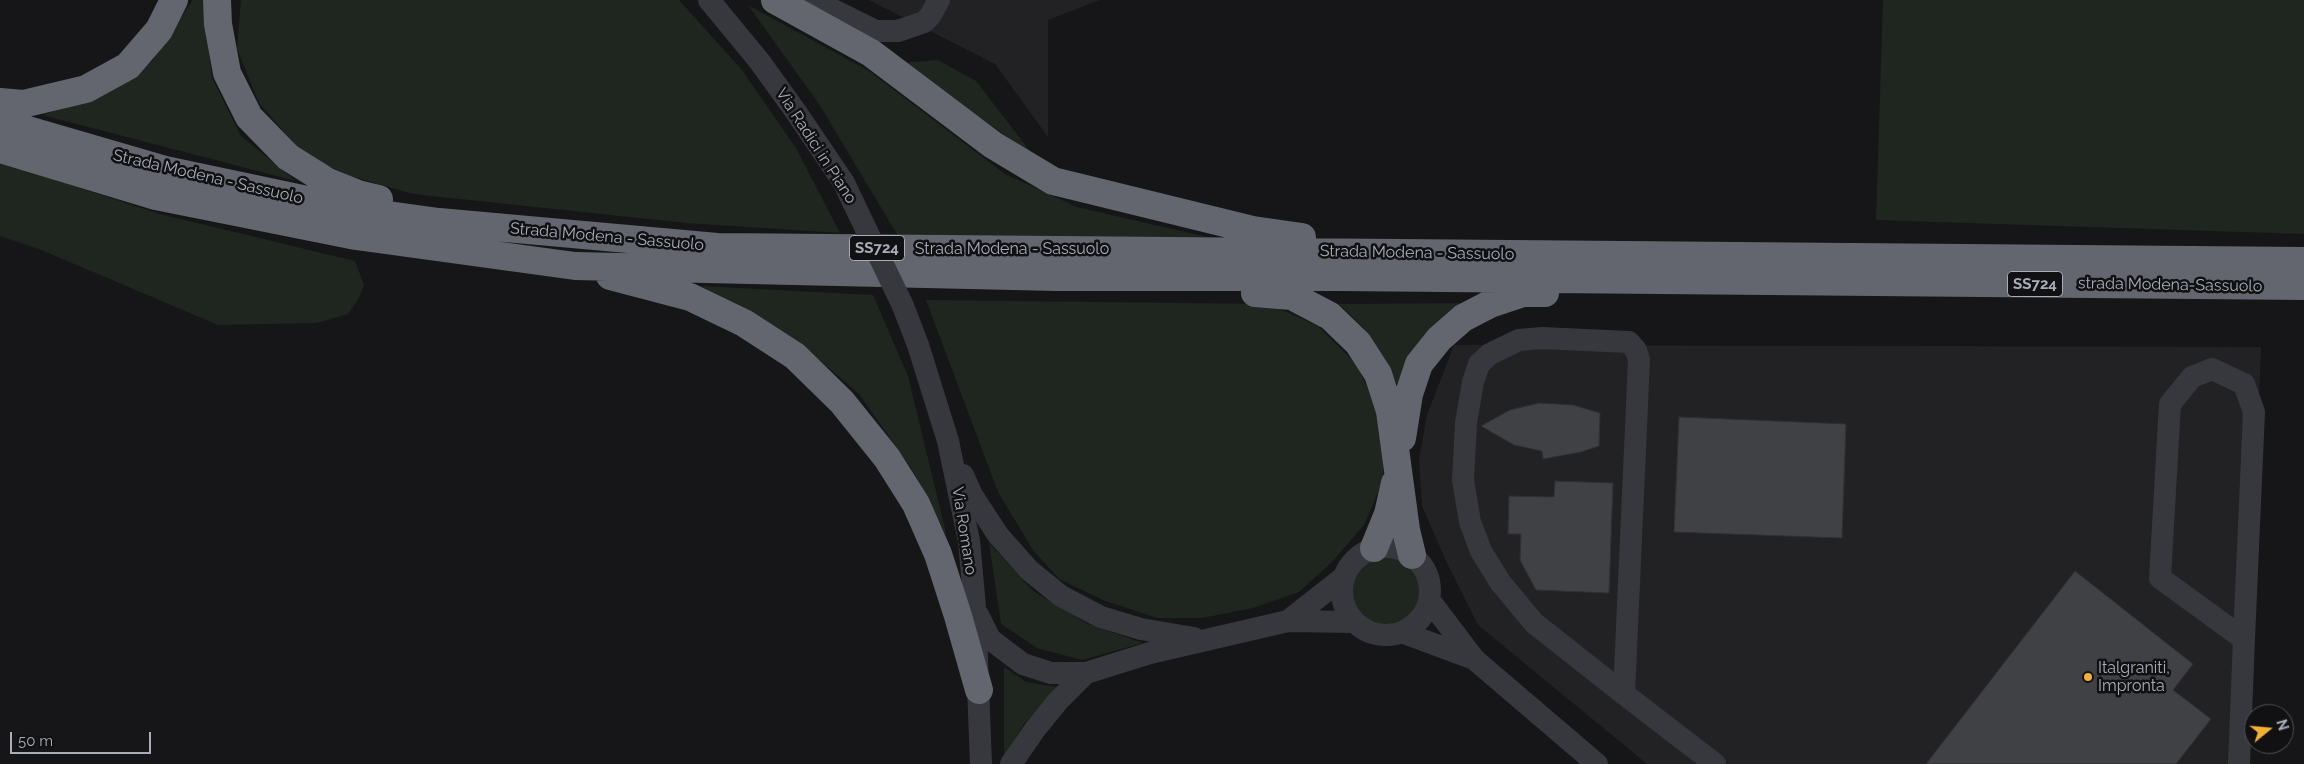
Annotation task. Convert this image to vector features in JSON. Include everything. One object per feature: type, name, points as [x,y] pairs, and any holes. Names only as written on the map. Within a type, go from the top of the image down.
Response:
[{"type":"highway","points":[[0,102],[23,104],[86,89],[128,66],[159,30],[174,0]]},
{"type":"highway","points":[[217,0],[218,24],[227,72],[249,117],[288,157],[328,182],[358,194],[394,203],[439,222]]},
{"type":"highway","points":[[775,0],[871,53],[993,145],[1053,181],[1253,230],[1425,255]]},
{"type":"highway","name":"Strada Modena - Sassuolo","points":[[0,122],[165,170],[359,211],[439,222],[717,247],[1333,252],[1766,268]]},
{"type":"highway","name":"Strada Modena - Sassuolo","points":[[0,149],[156,196],[356,236],[575,266],[1057,277],[1338,277],[1733,282],[1766,268]]},
{"type":"highway","name":"strada Modena-Sassuolo","points":[[1766,268],[2304,262]]},
{"type":"highway","points":[[575,266],[690,298],[744,323],[795,356],[842,402],[887,458],[916,504],[938,554],[958,616],[978,690]]},
{"type":"highway","name":"strada Modena-Sassuolo","points":[[1766,268],[2304,286]]},
{"type":"highway","points":[[1057,277],[1292,296],[1330,316],[1358,342],[1378,374],[1390,411],[1406,530],[1412,555]]},
{"type":"highway","points":[[1374,548],[1388,514],[1398,468],[1409,394],[1419,364],[1440,339],[1463,318],[1490,304],[1523,293],[1710,294],[1733,282]]},
{"type":"street","name":"Via Radici in Piano","points":[[708,0],[760,62],[830,162],[853,202],[903,306]]},
{"type":"street","points":[[813,0],[876,30],[898,31],[924,22],[930,16],[939,0]]},
{"type":"street","name":"Via Romano","points":[[903,306],[918,345],[948,441],[969,541],[975,607],[981,764]]},
{"type":"street","points":[[1624,694],[1639,360],[1636,350],[1629,342],[1542,338],[1518,340],[1490,354],[1479,364],[1473,382],[1466,423],[1463,480],[1470,522],[1480,550],[1500,582],[1534,623],[1624,694],[1715,764]]},
{"type":"street","points":[[2239,764],[2254,412],[2244,384],[2212,369],[2192,377],[2170,404],[2160,578],[2244,640]]},
{"type":"street","points":[[948,441],[972,495],[998,535],[1029,570],[1060,596],[1101,617],[1141,629],[1202,639]]},
{"type":"street","points":[[1394,547],[1412,555],[1422,564],[1428,575],[1431,588],[1430,601],[1425,614],[1416,625],[1404,633],[1390,636],[1377,635],[1364,630],[1354,622],[1342,601],[1344,577],[1351,564],[1361,554],[1374,548],[1394,547]]},
{"type":"street","points":[[1288,621],[1344,577]]},
{"type":"street","points":[[1430,601],[1474,660],[1597,764]]},
{"type":"street","points":[[975,607],[990,639],[1023,664],[1051,673],[1086,674],[1202,639],[1288,621],[1354,622]]},
{"type":"street","points":[[1404,633],[1474,660]]},
{"type":"street","points":[[1011,764],[1058,701],[1086,674]]},
{"type":"shaded area","points":[[193,0],[203,0],[212,78],[241,136],[296,181],[42,115],[108,93],[152,61]]},
{"type":"shaded area","points":[[241,0],[679,0],[742,70],[796,148],[840,233],[686,223],[413,194],[347,175],[302,153],[259,103],[237,49]]},
{"type":"shaded area","points":[[869,0],[1100,0],[1048,20],[1048,137],[995,64]]},
{"type":"shaded area","points":[[1883,0],[2304,0],[2304,234],[1876,220]]},
{"type":"shaded area","points":[[748,5],[869,71],[1005,174],[1077,207],[1216,239],[898,236],[819,104]]},
{"type":"shaded area","points":[[938,60],[976,81],[1033,155],[903,63]]},
{"type":"shaded area","points":[[0,162],[160,214],[355,261],[364,285],[359,298],[348,314],[317,323],[218,325],[39,249],[0,236]]},
{"type":"shaded area","points":[[700,286],[873,295],[908,376],[947,537],[911,468],[859,394],[796,340]]},
{"type":"shaded area","points":[[926,300],[1269,304],[1318,326],[1358,366],[1384,427],[1383,481],[1364,525],[1332,562],[1299,592],[1253,608],[1202,618],[1157,618],[1103,600],[1059,579],[1033,550],[998,492]]},
{"type":"shaded area","points":[[1474,303],[1402,395],[1387,362],[1363,327],[1339,304]]},
{"type":"shaded area","points":[[1454,345],[2261,347],[2247,704],[2244,704],[2245,764],[1647,764],[1478,625],[1447,563],[1422,506],[1419,459],[1427,415]]},
{"type":"shaded area","points":[[989,543],[1033,591],[1088,624],[1143,643],[1082,660],[1037,648],[1001,624]]},
{"type":"shaded area","points":[[1392,556],[1405,562],[1414,571],[1418,577],[1420,591],[1418,605],[1410,616],[1399,624],[1378,626],[1371,624],[1360,616],[1352,605],[1350,584],[1352,577],[1360,566],[1371,558]]},
{"type":"shaded area","points":[[1004,667],[1026,682],[1057,687],[1024,724],[1004,757]]},
{"type":"building","points":[[1539,403],[1573,405],[1600,413],[1599,446],[1581,452],[1543,459],[1542,451],[1514,445],[1481,426],[1510,410]]},
{"type":"building","points":[[1679,417],[1846,424],[1842,538],[1674,532]]},
{"type":"building","points":[[1555,481],[1613,483],[1609,593],[1536,590],[1520,560],[1521,534],[1508,534],[1509,496],[1554,497]]},
{"type":"building","name":"Italgraniti, Impronta","points":[[2075,571],[2193,664],[2173,690],[2211,719],[2176,764],[1926,764]]},
{"type":"place","name":"Italgraniti, Impronta","points":[[2088,677]]}]
